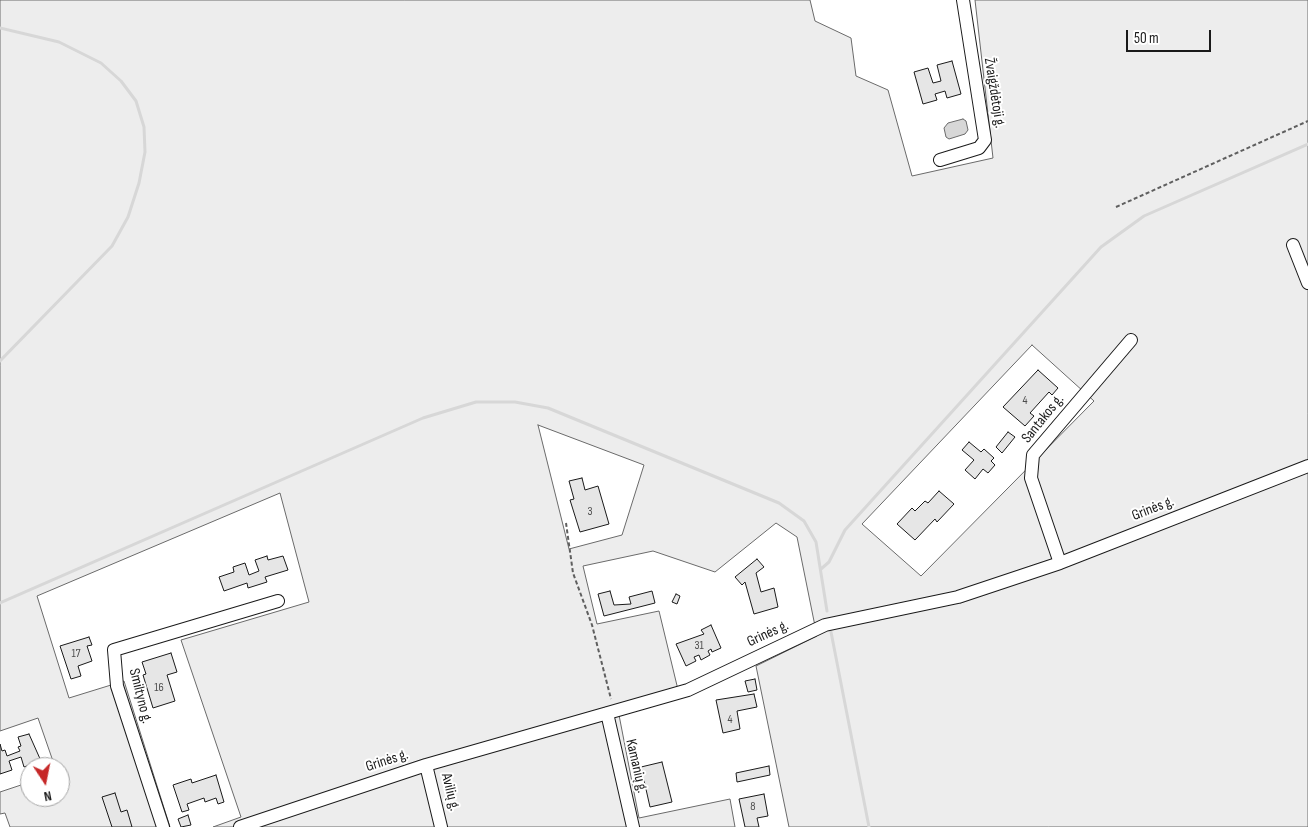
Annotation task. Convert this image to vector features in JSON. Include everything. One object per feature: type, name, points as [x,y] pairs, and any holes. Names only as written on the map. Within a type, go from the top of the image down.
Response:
[{"type":"street","name":"Žvaigždėtoji g.","points":[[940,160],[978,148],[985,140],[963,0]]},
{"type":"street","points":[[1293,245],[1308,283]]},
{"type":"street","name":"Santakos g.","points":[[1060,562],[1031,478],[1033,455],[1131,340]]},
{"type":"street","name":"Grinės g.","points":[[240,827],[426,765],[688,690],[825,625],[958,596],[1060,562],[1308,466]]},
{"type":"street","name":"Smiltyno g.","points":[[163,827],[117,686],[114,650],[278,601]]},
{"type":"street","name":"Kamanių g.","points":[[611,712],[633,827]]},
{"type":"street","name":"Avilių g.","points":[[426,765],[442,827]]},
{"type":"path","points":[[1116,207],[1308,121]]},
{"type":"path","points":[[566,523],[573,573],[592,625],[611,712]]},
{"type":"shaded area","points":[[0,0],[810,0],[815,21],[851,38],[856,76],[888,90],[912,176],[993,158],[975,0],[1308,0],[1308,827],[789,827],[756,666],[817,636],[797,537],[776,523],[715,572],[653,551],[583,566],[597,624],[659,611],[680,698],[619,715],[639,818],[730,799],[735,827],[213,827],[241,817],[181,640],[309,602],[280,493],[37,596],[69,698],[124,681],[170,827],[10,827],[5,813],[0,814],[0,792],[20,785],[20,807],[70,807],[70,757],[52,757],[38,718],[0,731]],"holes":[[[1032,345],[1094,401],[921,576],[862,524]],[[538,425],[644,465],[622,535],[569,549]]]},
{"type":"shaded area","points":[[963,119],[966,121],[968,130],[965,134],[949,139],[946,137],[944,128],[948,123]]},
{"type":"building","points":[[952,61],[961,94],[947,98],[945,91],[935,94],[937,100],[923,104],[914,72],[928,68],[933,83],[941,81],[937,65]]},
{"type":"building","points":[[1038,370],[1058,388],[1052,395],[1049,392],[1030,413],[1034,416],[1025,426],[1003,407]]},
{"type":"building","points":[[1008,432],[1015,437],[1002,453],[996,447]]},
{"type":"building","points":[[969,442],[981,452],[984,449],[994,458],[991,461],[995,465],[988,473],[983,469],[975,479],[965,470],[974,460],[962,450]]},
{"type":"building","points":[[582,478],[585,490],[598,486],[609,524],[580,532],[570,500],[574,499],[569,481]]},
{"type":"building","points":[[939,491],[954,504],[937,522],[935,519],[915,540],[897,524],[912,508],[915,511],[925,501],[928,503]]},
{"type":"building","points":[[267,556],[268,560],[283,556],[288,570],[265,577],[267,582],[248,588],[247,583],[224,591],[219,577],[234,572],[233,567],[245,563],[249,575],[259,571],[255,560]]},
{"type":"building","points":[[757,559],[764,567],[756,573],[761,592],[774,588],[778,607],[754,614],[745,582],[742,585],[735,577]]},
{"type":"building","points":[[610,591],[614,605],[631,604],[629,597],[652,591],[655,603],[604,616],[598,594]]},
{"type":"building","points":[[676,594],[680,596],[677,604],[672,602]]},
{"type":"building","points":[[711,625],[721,648],[712,652],[711,649],[708,651],[710,655],[701,660],[699,655],[694,657],[696,661],[686,666],[676,644],[704,634],[701,630]]},
{"type":"building","points":[[89,637],[92,645],[87,646],[92,661],[78,666],[81,676],[71,679],[60,646]]},
{"type":"building","points":[[171,653],[177,672],[167,675],[175,701],[153,708],[143,675],[146,674],[142,662]]},
{"type":"building","points":[[755,679],[757,690],[748,692],[745,681]]},
{"type":"building","points":[[754,694],[757,707],[737,711],[740,729],[723,733],[716,700]]},
{"type":"building","points":[[29,734],[39,757],[20,757],[9,761],[12,770],[0,774],[0,744],[2,751],[5,750],[7,756],[20,751],[18,747],[21,746],[18,737]]},
{"type":"building","points":[[662,762],[672,802],[650,807],[641,767]]},
{"type":"building","points":[[769,766],[770,775],[737,782],[736,773]]},
{"type":"building","points":[[216,775],[224,802],[218,804],[216,798],[205,802],[204,798],[187,804],[189,810],[182,812],[173,785],[191,779],[192,783]]},
{"type":"building","points":[[115,793],[121,812],[127,810],[132,827],[112,827],[102,797]]},
{"type":"building","points":[[764,794],[768,816],[757,818],[759,827],[745,827],[739,799]]},
{"type":"building","points":[[188,815],[191,825],[181,827],[178,819]]},
{"type":"waterway","points":[[0,28],[59,42],[101,63],[121,81],[136,101],[144,127],[145,152],[139,183],[128,217],[112,246],[0,361]]},
{"type":"waterway","points":[[821,569],[829,562],[845,530],[1101,247],[1144,216],[1308,144]]},
{"type":"waterway","points":[[0,603],[423,418],[476,402],[515,402],[548,408],[779,503],[804,521],[816,542],[827,611]]},
{"type":"waterway","points":[[831,632],[869,827]]}]
